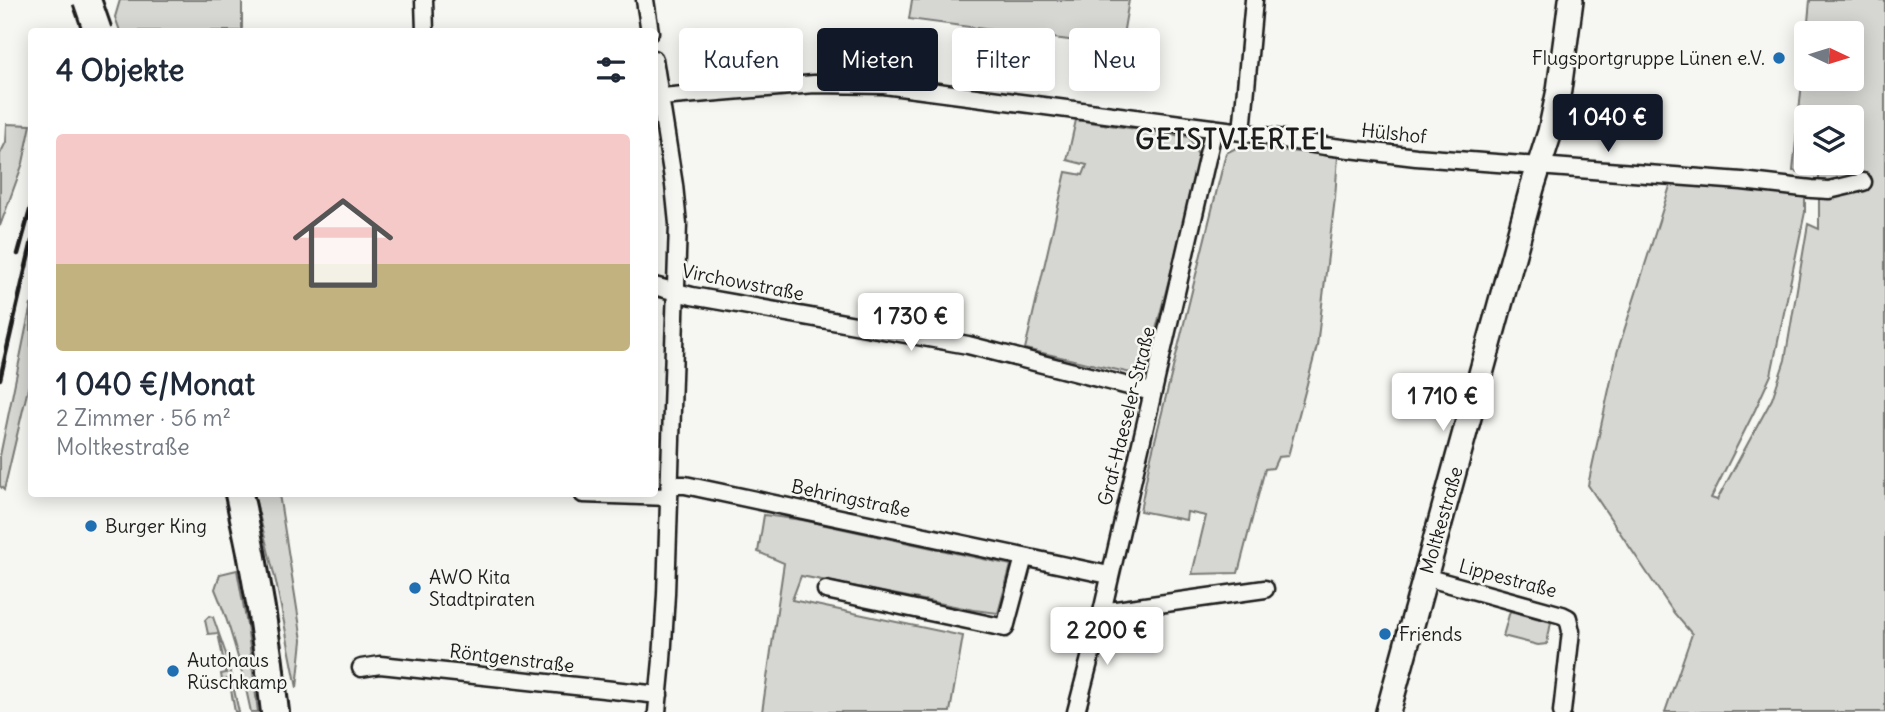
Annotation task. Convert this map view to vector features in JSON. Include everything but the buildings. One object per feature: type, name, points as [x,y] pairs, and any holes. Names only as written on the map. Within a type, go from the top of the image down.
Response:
[{"type":"main road","points":[[87,0],[97,28]]},
{"type":"main road","points":[[240,497],[263,613],[275,712]]},
{"type":"street","points":[[424,0],[425,28]]},
{"type":"street","points":[[645,0],[649,28]]},
{"type":"street","points":[[1242,132],[1254,0]]},
{"type":"street","name":"Moltkestraße","points":[[1388,712],[1550,132],[1559,90],[1571,0]]},
{"type":"street","points":[[658,81],[678,224],[665,612],[658,704]]},
{"type":"street","name":"Hülshof","points":[[661,97],[814,84],[884,85],[1214,128],[1335,147],[1539,167]]},
{"type":"street","name":"Graf-Haeseler-Straße","points":[[1076,712],[1102,612],[1214,128]]},
{"type":"street","points":[[1539,167],[1829,190],[1863,182]]},
{"type":"street","name":"Virchowstraße","points":[[658,287],[692,296],[968,345],[1152,392]]},
{"type":"street","name":"Behringstraße","points":[[658,491],[670,491],[685,485],[1109,575]]},
{"type":"street","points":[[826,590],[1004,628],[1024,557]]},
{"type":"street","name":"Lippestraße","points":[[1425,577],[1562,614],[1568,618],[1571,631],[1562,712]]},
{"type":"street","points":[[1102,612],[1265,589]]},
{"type":"street","name":"Röntgenstraße","points":[[361,668],[390,666],[658,704]]},
{"type":"shaded area","points":[[120,0],[242,0],[242,28],[119,28],[115,17]]},
{"type":"shaded area","points":[[912,0],[1129,0],[1124,28],[1069,28],[1069,40],[1055,38],[1055,28],[977,28],[909,19]]},
{"type":"shaded area","points":[[1810,0],[1885,0],[1885,712],[1665,712],[1692,634],[1674,613],[1588,485],[1617,353],[1671,183],[1805,195],[1805,212],[1771,375],[1711,498],[1717,500],[1772,399],[1785,360],[1808,224],[1819,229],[1819,175],[1864,175],[1864,105],[1800,105],[1801,91],[1864,91],[1864,21],[1808,21]]},
{"type":"shaded area","points":[[1076,120],[1189,137],[1200,159],[1144,376],[1025,349],[1066,172],[1083,175],[1087,165],[1067,160]]},
{"type":"shaded area","points":[[7,124],[28,125],[23,163],[0,226],[0,154],[6,142]]},
{"type":"shaded area","points":[[1240,146],[1338,156],[1335,198],[1317,346],[1288,456],[1278,457],[1273,468],[1265,469],[1238,573],[1192,574],[1206,516],[1187,512],[1186,520],[1140,511],[1226,153]]},
{"type":"shaded area","points":[[28,319],[28,389],[4,490],[0,486],[0,456]]},
{"type":"shaded area","points":[[255,497],[279,497],[302,640],[297,688],[276,582]]},
{"type":"shaded area","points":[[764,515],[802,520],[1011,565],[998,613],[801,576],[792,600],[963,636],[950,712],[762,712],[784,563],[758,552]]},
{"type":"shaded area","points":[[237,570],[258,712],[251,712],[236,649],[215,589],[220,574]]},
{"type":"shaded area","points":[[1510,611],[1551,622],[1547,644],[1538,645],[1503,636]]},
{"type":"shaded area","points":[[209,616],[213,617],[226,654],[239,712],[235,712],[229,679],[222,680],[221,674],[226,673],[218,633],[208,634],[205,620]]},
{"type":"railway","points":[[92,28],[101,0]]},
{"type":"railway","points":[[18,254],[28,218]]},
{"type":"railway","points":[[0,379],[28,258]]},
{"type":"place","name":"Flugsportgruppe Lünen e.V.","points":[[1779,58]]},
{"type":"place","name":"Burger King","points":[[91,526]]},
{"type":"place","name":"AWO Kita Stadtpiraten","points":[[415,588]]},
{"type":"place","name":"Friends","points":[[1385,634]]},
{"type":"place","name":"Autohaus Rüschkamp","points":[[173,671]]},
{"type":"district","name":"GEISTVIERTEL","points":[[1235,140]]}]
